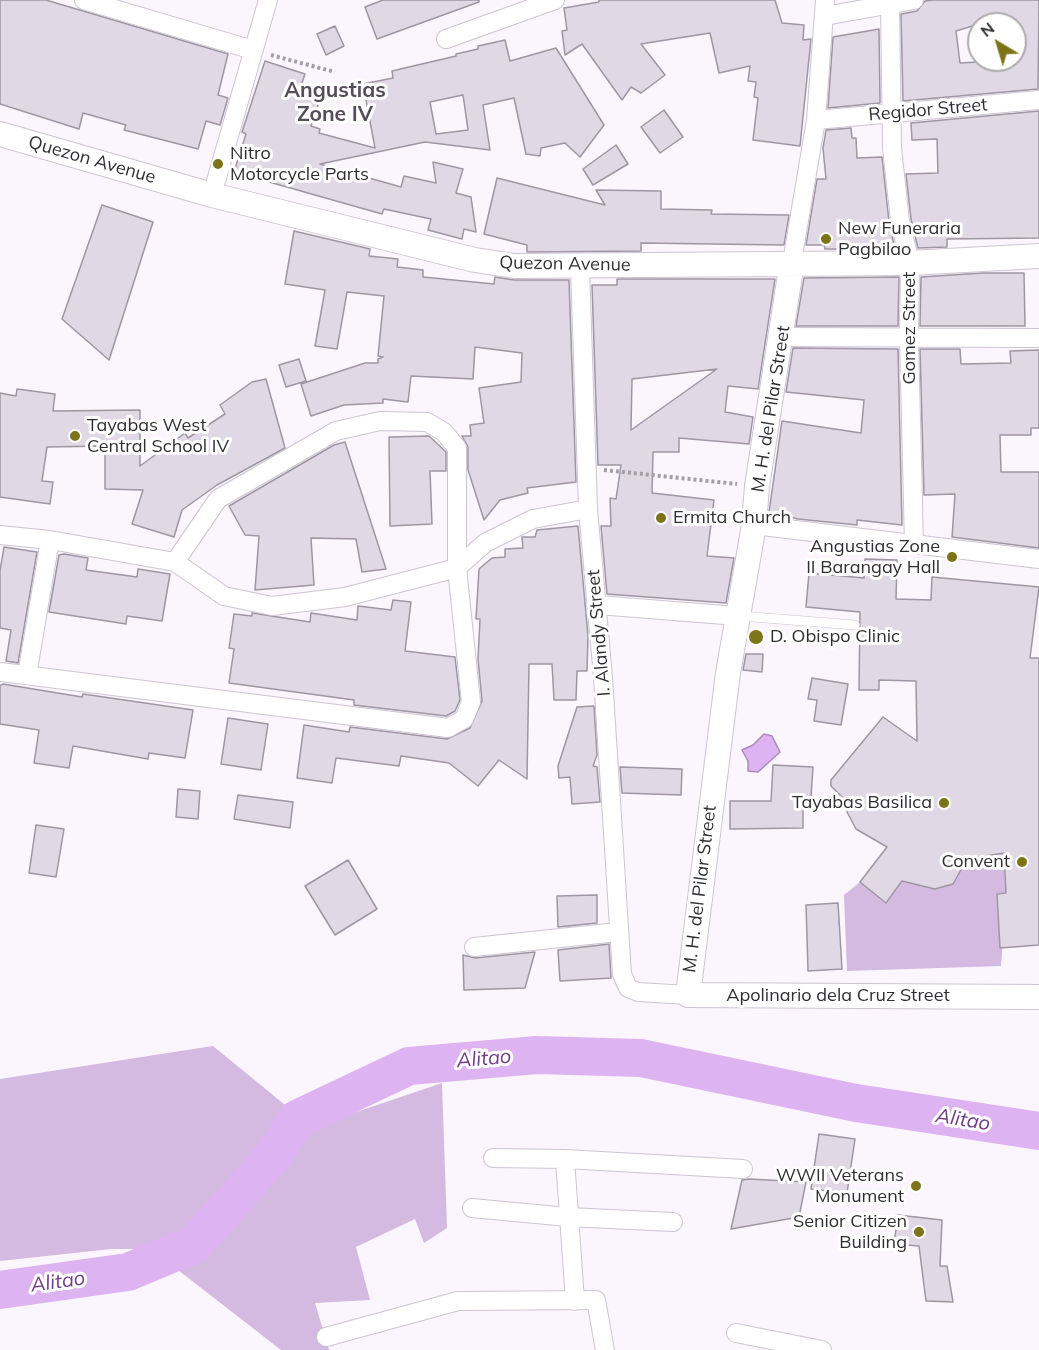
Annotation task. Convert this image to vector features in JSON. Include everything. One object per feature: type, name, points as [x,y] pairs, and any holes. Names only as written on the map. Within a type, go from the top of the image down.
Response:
[{"type":"main road","name":"Quezon Avenue","points":[[0,134],[212,195],[475,260],[514,266],[910,262],[1039,256]]},
{"type":"main road","name":"M. H. del Pilar Street","points":[[688,995],[711,793],[737,616],[754,525],[792,262]]},
{"type":"main road","name":"Apolinario dela Cruz Street","points":[[688,995],[1039,997]]},
{"type":"street","points":[[84,0],[253,50]]},
{"type":"street","points":[[212,195],[268,0]]},
{"type":"street","points":[[446,39],[555,0]]},
{"type":"street","points":[[825,8],[890,4],[914,0]]},
{"type":"street","name":"Gomez Street","points":[[890,4],[892,148],[900,221],[910,262],[909,339],[914,544]]},
{"type":"street","name":"M. H. del Pilar Street","points":[[792,262],[816,120],[825,8]]},
{"type":"street","name":"Regidor Street","points":[[816,120],[1039,100]]},
{"type":"street","name":"I. Alandy Street","points":[[579,267],[588,509],[610,766],[618,932],[622,974],[628,988],[638,992]]},
{"type":"street","points":[[782,337],[1039,338]]},
{"type":"street","points":[[0,672],[448,728],[464,719],[471,702],[457,568],[457,448],[444,432],[427,422],[380,421],[336,431],[218,499],[175,562]]},
{"type":"street","points":[[0,535],[50,540],[175,562],[224,596],[272,606],[345,597],[457,568],[485,543],[533,519],[588,509]]},
{"type":"street","points":[[754,525],[1039,559]]},
{"type":"street","points":[[27,675],[50,540]]},
{"type":"street","points":[[598,605],[737,616]]},
{"type":"street","points":[[474,947],[618,932]]},
{"type":"street","name":"Apolinario dela Cruz Street","points":[[638,992],[688,995]]},
{"type":"street","points":[[493,1158],[565,1159],[743,1168]]},
{"type":"street","points":[[565,1159],[575,1301]]},
{"type":"street","points":[[472,1208],[568,1217],[673,1222]]},
{"type":"street","points":[[326,1337],[458,1301],[596,1300],[605,1350]]},
{"type":"street","points":[[736,1333],[822,1350]]},
{"type":"lane","points":[[737,616],[855,625]]},
{"type":"path","points":[[253,50],[335,72]]},
{"type":"path","points":[[588,469],[758,486]]},
{"type":"shaded area","points":[[764,734],[772,736],[780,752],[758,772],[748,771],[748,761],[742,750],[753,745]]},
{"type":"shaded area","points":[[1003,830],[1006,893],[1001,966],[847,971],[844,895],[860,882],[887,903],[907,875],[922,886],[940,887],[953,884],[963,860],[983,857]]},
{"type":"shaded area","points":[[213,1046],[312,1127],[442,1083],[447,1228],[424,1243],[415,1219],[356,1247],[370,1300],[315,1303],[329,1350],[281,1350],[151,1249],[111,1249],[0,1261],[0,1079]]},
{"type":"building","points":[[0,0],[46,0],[228,54],[218,95],[228,98],[220,125],[206,121],[198,149],[124,130],[126,125],[83,113],[79,129],[0,104]]},
{"type":"building","points":[[383,0],[479,0],[479,2],[377,39],[365,7]]},
{"type":"building","points":[[599,0],[775,0],[782,23],[804,25],[803,40],[811,39],[800,146],[753,140],[758,98],[754,97],[756,82],[748,81],[750,66],[719,73],[710,33],[641,44],[665,75],[641,93],[631,87],[622,100],[582,44],[565,55],[562,31],[567,30],[564,8],[599,2]]},
{"type":"building","points":[[934,0],[1039,0],[1038,89],[903,101],[901,14],[917,11],[925,1]]},
{"type":"building","points":[[335,26],[344,46],[326,55],[317,34]]},
{"type":"building","points":[[879,29],[880,103],[828,108],[833,37]]},
{"type":"building","points":[[505,40],[510,61],[556,48],[604,125],[580,157],[565,143],[541,148],[540,156],[526,154],[514,98],[483,105],[490,150],[425,142],[320,164],[401,187],[404,176],[436,183],[433,162],[463,169],[456,193],[471,197],[476,232],[464,229],[462,239],[428,230],[431,219],[384,209],[382,214],[234,172],[246,134],[242,132],[265,61],[305,74],[301,86],[322,93],[311,126],[320,129],[319,133],[375,148],[363,84],[393,78],[392,71],[456,56],[456,54],[478,49],[478,46]],"holes":[[[463,95],[468,130],[436,134],[430,102]]]},
{"type":"building","points":[[664,110],[683,137],[660,153],[641,127]]},
{"type":"building","points":[[1039,111],[1039,238],[947,239],[947,247],[918,248],[911,219],[906,174],[938,173],[937,139],[912,140],[911,123]]},
{"type":"building","points":[[851,128],[852,138],[856,138],[857,158],[882,157],[889,222],[895,249],[825,249],[824,245],[806,245],[817,179],[826,179],[823,148],[826,130]]},
{"type":"building","points":[[616,145],[628,164],[593,185],[583,169]]},
{"type":"building","points":[[497,178],[605,205],[596,190],[661,191],[661,209],[712,210],[711,214],[789,215],[784,245],[641,243],[641,251],[527,252],[527,245],[484,234]]},
{"type":"building","points":[[102,205],[153,222],[109,360],[62,319]]},
{"type":"building","points":[[294,231],[370,249],[369,256],[398,259],[397,267],[423,270],[423,277],[494,284],[495,277],[514,280],[569,280],[576,482],[527,488],[528,493],[500,500],[484,520],[468,470],[468,447],[462,436],[471,436],[470,425],[484,423],[479,388],[521,382],[522,353],[475,347],[473,379],[411,376],[408,402],[383,399],[383,403],[344,405],[311,416],[301,384],[365,363],[378,363],[378,359],[383,357],[378,356],[384,296],[347,292],[337,349],[315,346],[325,290],[285,284]]},
{"type":"building","points":[[1024,273],[1025,326],[920,326],[921,277]]},
{"type":"building","points":[[899,277],[898,326],[796,326],[804,278]]},
{"type":"building","points":[[617,279],[775,279],[758,389],[728,386],[725,412],[753,417],[749,444],[679,438],[679,452],[653,452],[652,493],[714,500],[707,556],[734,558],[726,603],[607,594],[601,526],[611,526],[610,498],[616,499],[621,465],[598,465],[592,285],[617,285]],"holes":[[[717,369],[631,430],[632,379]]]},
{"type":"building","points":[[793,348],[898,349],[902,525],[857,520],[857,525],[798,519],[769,512],[782,421],[861,433],[864,400],[786,392]]},
{"type":"building","points":[[920,349],[960,349],[961,364],[1011,363],[1010,351],[1039,350],[1039,428],[1031,428],[1031,435],[1000,435],[1001,472],[1039,472],[1039,548],[952,537],[955,494],[924,495]]},
{"type":"building","points":[[299,359],[306,381],[286,387],[279,365]]},
{"type":"building","points":[[266,379],[285,448],[217,485],[182,510],[174,537],[132,524],[143,490],[105,489],[105,446],[47,447],[42,481],[53,482],[50,504],[0,497],[0,393],[16,396],[17,389],[55,394],[53,411],[140,410],[140,466],[185,433],[188,438],[225,414],[220,405],[252,382]]},
{"type":"building","points":[[429,436],[446,452],[446,471],[430,471],[432,524],[390,526],[389,437]]},
{"type":"building","points":[[345,442],[386,569],[362,572],[356,539],[311,538],[314,585],[255,590],[259,536],[245,535],[229,506],[334,445]]},
{"type":"building","points":[[578,526],[588,636],[587,671],[577,671],[576,700],[554,700],[552,664],[529,664],[527,779],[499,760],[478,786],[449,763],[401,756],[399,766],[336,758],[332,783],[297,778],[304,725],[349,732],[350,727],[447,739],[470,728],[482,701],[478,659],[480,619],[476,619],[479,569],[492,558],[505,557],[505,549],[523,548],[522,537],[535,537],[537,530]]},
{"type":"building","points":[[4,547],[37,552],[18,663],[6,661],[11,630],[0,628],[0,571]]},
{"type":"building","points":[[59,555],[88,558],[86,570],[137,577],[138,569],[170,574],[162,621],[127,616],[126,624],[49,612]]},
{"type":"building","points":[[865,559],[897,560],[896,599],[931,600],[932,577],[1039,587],[1030,658],[1039,658],[1039,945],[1000,948],[997,894],[1006,893],[1004,853],[967,859],[953,884],[935,889],[902,881],[886,903],[860,882],[887,847],[856,829],[847,812],[848,803],[831,786],[831,780],[883,717],[917,741],[916,681],[879,680],[879,690],[859,690],[860,612],[806,607],[809,573],[864,578]]},
{"type":"building","points":[[393,600],[411,602],[405,651],[455,657],[460,700],[455,711],[446,716],[354,705],[354,700],[229,683],[234,649],[229,648],[234,614],[252,616],[252,613],[310,622],[311,613],[357,620],[358,606],[391,610]]},
{"type":"building","points":[[746,654],[763,654],[762,672],[743,670]]},
{"type":"building","points":[[812,678],[848,684],[841,725],[814,721],[817,700],[808,699]]},
{"type":"building","points":[[3,684],[82,697],[83,694],[193,710],[185,758],[149,753],[148,759],[73,746],[69,768],[34,763],[39,730],[0,724],[0,686]]},
{"type":"building","points":[[594,706],[597,755],[593,766],[597,767],[600,802],[572,804],[570,777],[559,778],[558,766],[577,707]]},
{"type":"building","points":[[228,718],[268,724],[261,770],[221,764]]},
{"type":"building","points":[[773,765],[813,767],[811,797],[803,797],[803,828],[730,829],[730,801],[771,801]]},
{"type":"building","points":[[620,767],[682,769],[681,795],[622,793]]},
{"type":"building","points":[[178,789],[200,791],[198,819],[176,817]]},
{"type":"building","points":[[238,795],[293,802],[290,828],[234,819]]},
{"type":"building","points":[[36,825],[64,829],[56,877],[29,873]]},
{"type":"building","points":[[348,860],[377,909],[335,935],[305,886]]},
{"type":"building","points":[[597,895],[597,923],[558,927],[557,896]]},
{"type":"building","points":[[838,903],[842,969],[808,971],[806,905]]},
{"type":"building","points":[[609,944],[611,978],[560,981],[558,950]]},
{"type":"building","points":[[535,952],[525,988],[464,990],[463,955],[475,958]]},
{"type":"building","points":[[819,1134],[855,1139],[847,1193],[811,1189]]},
{"type":"building","points":[[742,1180],[806,1182],[799,1217],[731,1229]]},
{"type":"building","points":[[898,1215],[942,1220],[940,1266],[947,1266],[953,1302],[926,1301],[919,1246],[894,1244]]},
{"type":"waterway","name":"Alitao","points":[[0,1290],[128,1272],[195,1244],[274,1155],[297,1119],[409,1066],[537,1055],[641,1058],[856,1103],[1039,1131]]},
{"type":"place","name":"Nitro Motorcycle Parts","points":[[218,164]]},
{"type":"place","name":"New Funeraria Pagbilao","points":[[826,239]]},
{"type":"place","name":"Tayabas West Central School IV","points":[[75,436]]},
{"type":"place","name":"Ermita Church","points":[[661,518]]},
{"type":"place","name":"Angustias Zone II Barangay Hall","points":[[952,557]]},
{"type":"place","name":"D. Obispo Clinic","points":[[756,637]]},
{"type":"place","name":"Tayabas Basilica","points":[[944,803]]},
{"type":"place","name":"Convent","points":[[1022,862]]},
{"type":"place","name":"WWII Veterans Monument","points":[[916,1186]]},
{"type":"place","name":"Senior Citizen Building","points":[[919,1232]]},
{"type":"district","name":"Angustias Zone IV","points":[[335,103]]}]
